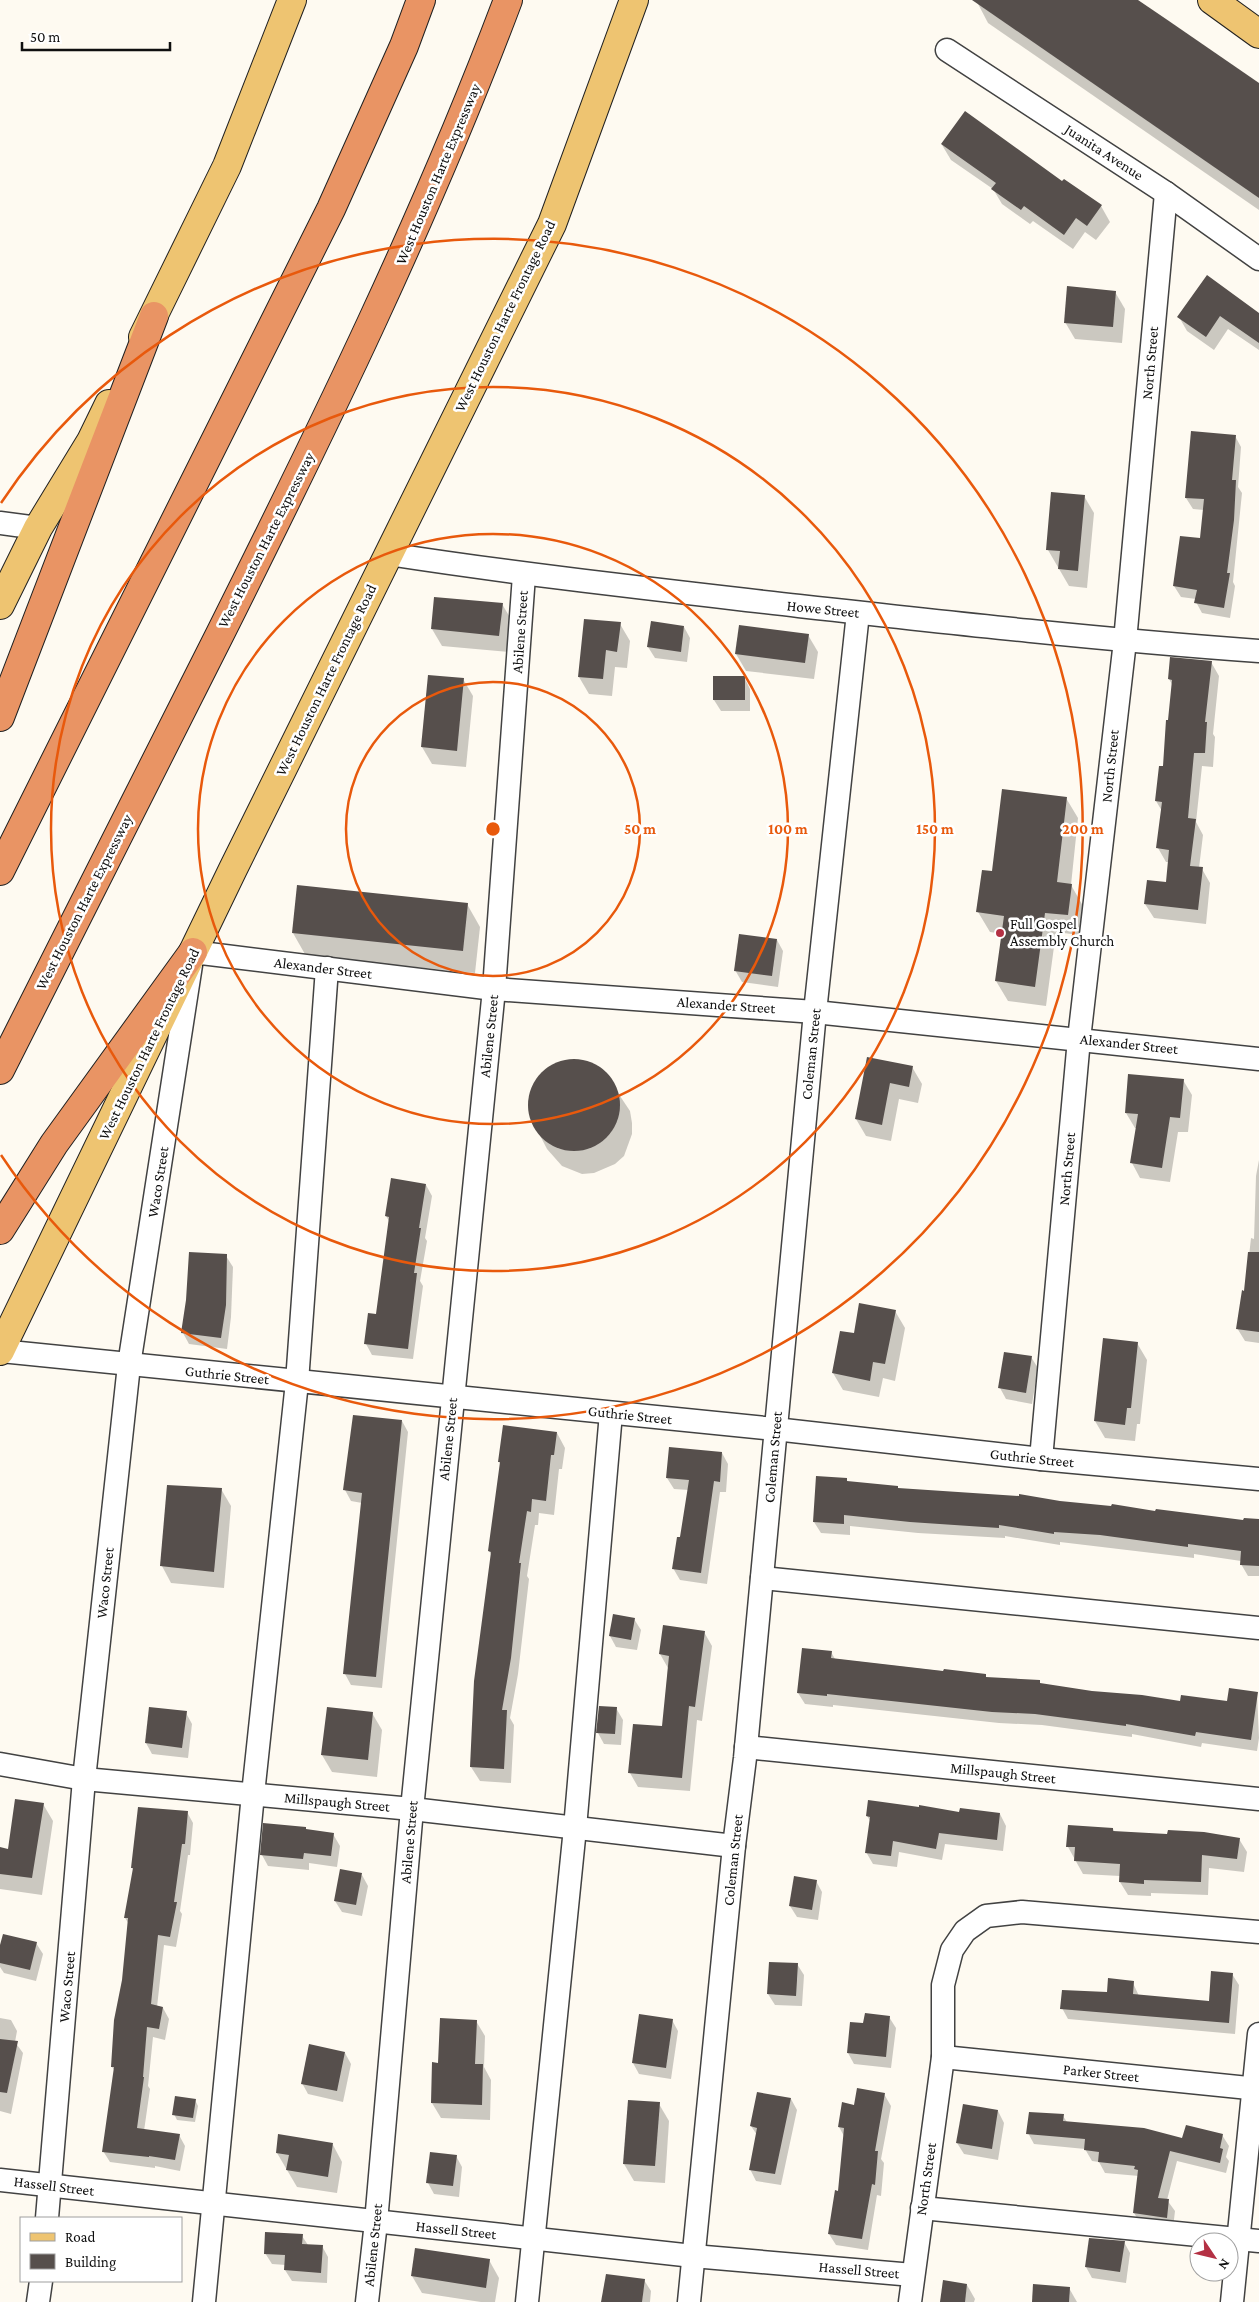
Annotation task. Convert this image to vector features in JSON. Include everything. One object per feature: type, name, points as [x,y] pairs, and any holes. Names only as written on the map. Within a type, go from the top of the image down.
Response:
[{"type":"highway","points":[[0,871],[331,209],[404,46],[420,0]]},
{"type":"highway","name":"West Houston Harte Expressway","points":[[0,1070],[308,459],[410,240],[472,98],[508,0]]},
{"type":"highway","points":[[0,717],[154,316]]},
{"type":"highway","points":[[0,1230],[54,1144],[193,952]]},
{"type":"main road","points":[[0,605],[38,528],[91,441],[227,166],[292,0]]},
{"type":"main road","name":"West Houston Harte Frontage Road","points":[[0,1351],[193,952],[552,224],[634,0]]},
{"type":"main road","points":[[1212,0],[1259,34]]},
{"type":"street","name":"Juanita Avenue","points":[[947,50],[1166,192],[1259,259]]},
{"type":"street","name":"North Street","points":[[1041,1459],[1079,1039],[1124,641],[1166,192]]},
{"type":"street","points":[[0,523],[38,528]]},
{"type":"street","name":"Howe Street","points":[[388,554],[524,575],[858,613],[1124,641],[1259,651]]},
{"type":"street","name":"Abilene Street","points":[[367,2302],[376,2222],[412,1809],[494,988],[524,575]]},
{"type":"street","name":"Coleman Street","points":[[689,2302],[734,1846],[746,1747],[815,1012],[858,613]]},
{"type":"street","name":"Alexander Street","points":[[193,952],[494,988],[815,1012],[1259,1059]]},
{"type":"street","name":"Waco Street","points":[[47,2217],[84,1779],[130,1365],[193,952]]},
{"type":"street","points":[[204,2302],[253,1794],[298,1382],[327,968]]},
{"type":"street","name":"Guthrie Street","points":[[0,1351],[775,1429],[1041,1459],[1259,1479]]},
{"type":"street","points":[[527,2302],[575,1828],[611,1413]]},
{"type":"street","points":[[762,1578],[1259,1628]]},
{"type":"street","name":"Millspaugh Street","points":[[746,1747],[1259,1799]]},
{"type":"street","name":"Millspaugh Street","points":[[0,1764],[84,1779],[412,1809],[734,1846]]},
{"type":"street","name":"North Street","points":[[910,2302],[944,2057],[942,1985],[952,1950],[965,1932],[986,1916],[1022,1912],[1259,1932]]},
{"type":"street","points":[[1232,2302],[1249,2240],[1259,2034]]},
{"type":"street","name":"Parker Street","points":[[944,2057],[1257,2089]]},
{"type":"street","name":"Hassell Street","points":[[0,2180],[693,2256],[913,2275]]},
{"type":"street","points":[[922,2208],[1249,2240]]},
{"type":"street","points":[[38,2302],[41,2282]]},
{"type":"building","points":[[972,0],[1138,0],[1259,83],[1259,198]]},
{"type":"building","points":[[965,111],[1062,181],[1064,179],[1102,205],[1087,226],[1076,218],[1064,235],[1024,206],[1021,210],[991,189],[996,183],[941,144]]},
{"type":"building","points":[[1207,275],[1259,313],[1259,343],[1220,316],[1206,337],[1177,317]]},
{"type":"building","points":[[1067,286],[1116,291],[1113,327],[1064,323]]},
{"type":"building","points":[[1191,431],[1236,435],[1232,480],[1236,480],[1234,520],[1227,573],[1230,573],[1224,608],[1194,603],[1197,590],[1173,586],[1180,536],[1200,538],[1204,499],[1185,498]]},
{"type":"building","points":[[1051,492],[1085,495],[1078,571],[1058,569],[1060,551],[1046,550]]},
{"type":"building","points":[[434,597],[503,603],[499,636],[431,629]]},
{"type":"building","points":[[584,619],[621,622],[617,652],[606,650],[603,679],[578,677]]},
{"type":"building","points":[[651,621],[684,626],[681,652],[647,647]]},
{"type":"building","points":[[739,625],[809,634],[805,663],[735,654]]},
{"type":"building","points":[[1170,657],[1212,661],[1205,722],[1207,722],[1205,753],[1194,753],[1188,818],[1196,819],[1190,866],[1203,867],[1198,910],[1144,904],[1147,880],[1166,882],[1169,850],[1156,848],[1162,802],[1155,801],[1159,766],[1163,766],[1166,720],[1168,720],[1172,680],[1168,679]]},
{"type":"building","points":[[428,675],[464,678],[457,751],[421,747]]},
{"type":"building","points":[[713,676],[745,676],[745,700],[713,700]]},
{"type":"building","points":[[1002,789],[1067,797],[1057,882],[1072,884],[1068,915],[1045,913],[1035,987],[995,981],[1004,916],[976,912],[982,870],[992,871]]},
{"type":"building","points":[[297,885],[468,903],[463,951],[292,933]]},
{"type":"building","points":[[739,934],[777,939],[772,976],[734,971]]},
{"type":"building","points":[[867,1057],[913,1066],[909,1087],[890,1083],[882,1125],[855,1119]]},
{"type":"building","points":[[574,1059],[592,1062],[607,1072],[617,1087],[620,1105],[617,1123],[607,1138],[592,1148],[574,1151],[556,1148],[541,1138],[531,1123],[528,1105],[531,1087],[541,1072],[556,1062]]},
{"type":"building","points":[[1128,1074],[1184,1079],[1180,1118],[1170,1117],[1162,1168],[1130,1163],[1138,1114],[1125,1113]]},
{"type":"building","points":[[391,1178],[426,1184],[414,1273],[417,1273],[408,1349],[364,1344],[368,1313],[376,1314],[389,1217],[385,1216]]},
{"type":"building","points":[[189,1252],[227,1254],[226,1305],[221,1338],[181,1333],[186,1300]]},
{"type":"building","points":[[1248,1252],[1259,1252],[1259,1332],[1236,1329],[1242,1290],[1244,1291]]},
{"type":"building","points":[[859,1303],[896,1310],[885,1364],[873,1362],[870,1381],[832,1373],[840,1331],[854,1333]]},
{"type":"building","points":[[1103,1338],[1138,1342],[1131,1408],[1127,1408],[1125,1425],[1094,1421]]},
{"type":"building","points":[[1004,1352],[1032,1356],[1026,1393],[998,1388]]},
{"type":"building","points":[[353,1415],[402,1420],[376,1677],[343,1674],[362,1493],[343,1490]]},
{"type":"building","points":[[503,1425],[557,1432],[554,1455],[551,1455],[546,1501],[532,1499],[531,1512],[527,1511],[519,1563],[521,1563],[511,1658],[502,1710],[507,1710],[504,1769],[470,1767],[474,1681],[491,1552],[488,1551]]},
{"type":"building","points":[[669,1447],[722,1452],[720,1482],[714,1481],[701,1573],[672,1569],[677,1537],[680,1537],[689,1480],[666,1478]]},
{"type":"building","points":[[816,1476],[847,1478],[847,1481],[898,1486],[898,1488],[1019,1496],[1019,1494],[1060,1501],[1111,1506],[1112,1504],[1155,1511],[1156,1509],[1243,1520],[1244,1518],[1259,1519],[1259,1566],[1240,1565],[1241,1551],[1188,1544],[1188,1547],[1100,1535],[1054,1532],[1054,1534],[999,1525],[999,1528],[844,1515],[844,1524],[813,1522]]},
{"type":"building","points":[[167,1485],[222,1488],[214,1572],[160,1566]]},
{"type":"building","points":[[613,1614],[635,1618],[631,1640],[609,1636]]},
{"type":"building","points":[[663,1625],[705,1631],[695,1707],[689,1706],[682,1778],[628,1773],[633,1724],[662,1726],[669,1656],[659,1654]]},
{"type":"building","points":[[802,1648],[832,1651],[831,1658],[986,1674],[986,1677],[1040,1680],[1040,1683],[1092,1691],[1142,1695],[1180,1701],[1181,1695],[1227,1701],[1229,1688],[1258,1692],[1251,1740],[1196,1732],[1195,1736],[1126,1724],[1126,1726],[1035,1714],[992,1712],[827,1694],[827,1696],[797,1693]]},
{"type":"building","points":[[599,1706],[617,1707],[615,1734],[596,1733]]},
{"type":"building","points":[[149,1707],[187,1711],[182,1748],[145,1743]]},
{"type":"building","points":[[327,1707],[373,1712],[368,1760],[321,1755]]},
{"type":"building","points":[[15,1799],[44,1803],[32,1878],[0,1874],[0,1847],[8,1849]]},
{"type":"building","points":[[868,1800],[919,1807],[919,1805],[959,1812],[960,1808],[1000,1813],[997,1840],[939,1833],[936,1849],[893,1841],[891,1856],[865,1853],[870,1817],[866,1816]]},
{"type":"building","points":[[138,1807],[188,1811],[185,1844],[182,1844],[174,1902],[177,1902],[170,1937],[158,1935],[151,2004],[163,2007],[159,2029],[147,2027],[144,2077],[137,2128],[180,2134],[175,2160],[102,2152],[114,2067],[111,2067],[114,2020],[122,1980],[128,1918],[124,1918],[133,1868],[131,1868]]},
{"type":"building","points":[[263,1823],[306,1827],[306,1829],[334,1833],[331,1856],[304,1853],[303,1859],[260,1855]]},
{"type":"building","points":[[1068,1825],[1113,1828],[1113,1831],[1167,1834],[1168,1830],[1204,1832],[1240,1838],[1237,1859],[1202,1855],[1201,1882],[1144,1880],[1144,1884],[1119,1882],[1120,1864],[1074,1861],[1075,1847],[1066,1847]]},
{"type":"building","points":[[340,1869],[362,1873],[356,1905],[334,1901]]},
{"type":"building","points":[[794,1876],[817,1880],[812,1910],[789,1906]]},
{"type":"building","points":[[3,1934],[37,1942],[30,1970],[0,1963],[0,1945]]},
{"type":"building","points":[[769,1962],[798,1963],[796,1996],[767,1994]]},
{"type":"building","points":[[1211,1971],[1233,1973],[1229,2023],[1060,2009],[1062,1990],[1107,1992],[1108,1978],[1134,1981],[1133,1994],[1209,2001]]},
{"type":"building","points":[[865,2013],[890,2016],[886,2057],[847,2053],[850,2022],[863,2023]]},
{"type":"building","points":[[639,2014],[673,2019],[666,2068],[632,2063]]},
{"type":"building","points":[[440,2018],[477,2020],[475,2064],[483,2064],[482,2105],[431,2103],[432,2062],[438,2063]]},
{"type":"building","points":[[0,2039],[18,2041],[7,2093],[0,2092]]},
{"type":"building","points":[[309,2044],[345,2052],[337,2091],[301,2084]]},
{"type":"building","points":[[857,2088],[885,2093],[875,2151],[878,2151],[875,2185],[872,2184],[862,2239],[828,2234],[835,2190],[838,2191],[844,2128],[838,2127],[842,2102],[854,2105]]},
{"type":"building","points":[[757,2092],[791,2098],[775,2174],[749,2170],[757,2128],[750,2126]]},
{"type":"building","points":[[175,2096],[196,2099],[193,2118],[172,2115]]},
{"type":"building","points":[[628,2100],[660,2102],[655,2166],[623,2164]]},
{"type":"building","points":[[963,2104],[998,2110],[992,2149],[956,2143]]},
{"type":"building","points":[[1029,2112],[1064,2114],[1063,2121],[1144,2128],[1182,2138],[1186,2125],[1223,2134],[1220,2148],[1223,2149],[1220,2163],[1170,2151],[1158,2198],[1169,2199],[1167,2218],[1133,2213],[1138,2170],[1134,2169],[1135,2166],[1098,2162],[1099,2152],[1084,2150],[1085,2139],[1026,2134]]},
{"type":"building","points":[[278,2134],[333,2143],[328,2177],[286,2170],[289,2155],[276,2153]]},
{"type":"building","points":[[430,2152],[457,2155],[453,2186],[426,2183]]},
{"type":"building","points":[[265,2232],[303,2234],[302,2244],[323,2245],[321,2273],[284,2270],[285,2255],[264,2254]]},
{"type":"building","points":[[1089,2238],[1125,2241],[1120,2272],[1085,2267]]},
{"type":"building","points":[[415,2248],[490,2259],[486,2288],[411,2276]]},
{"type":"building","points":[[606,2274],[645,2279],[642,2302],[601,2302]]},
{"type":"building","points":[[943,2280],[967,2284],[965,2302],[940,2302]]},
{"type":"building","points":[[1033,2284],[1070,2287],[1069,2302],[1032,2302]]},
{"type":"place","name":"Full Gospel Assembly Church","points":[[1000,933]]}]
